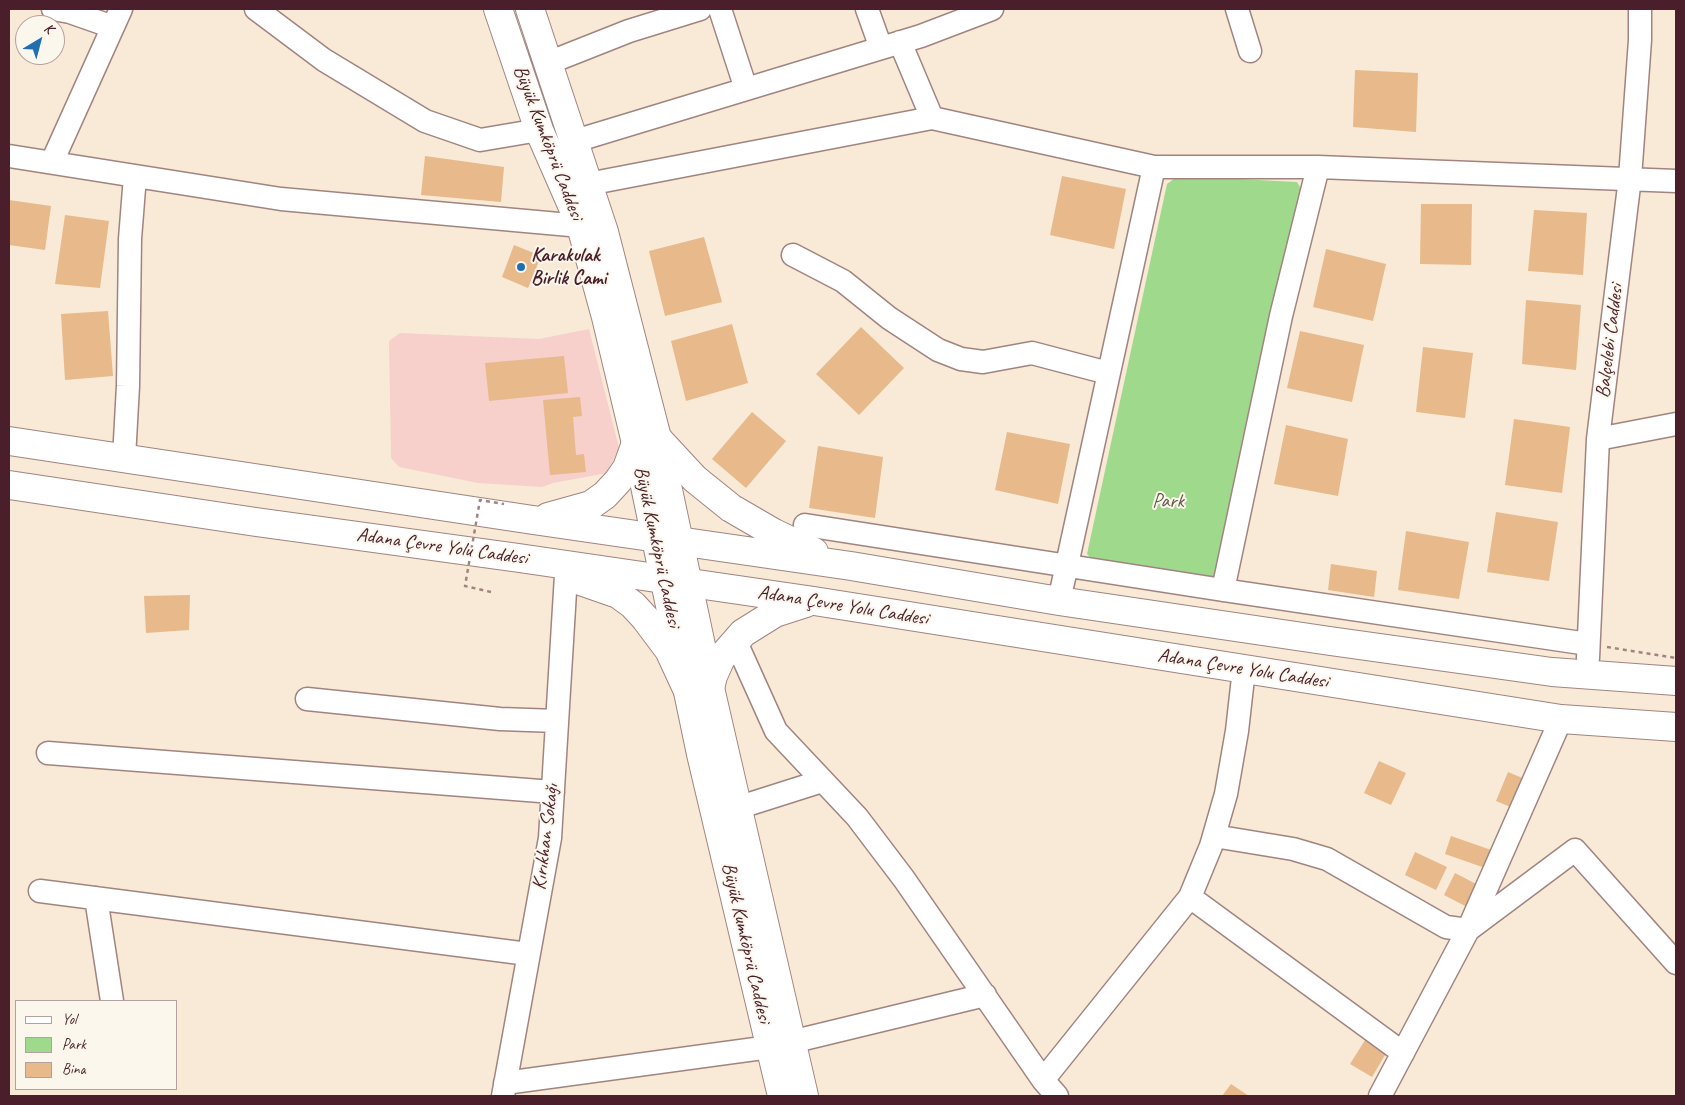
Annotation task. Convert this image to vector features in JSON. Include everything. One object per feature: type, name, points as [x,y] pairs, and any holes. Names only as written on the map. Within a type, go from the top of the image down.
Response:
[{"type":"main road","name":"Büyük Kumköprü Caddesi","points":[[498,9],[539,130],[581,226],[606,317],[647,441]]},
{"type":"main road","name":"Büyük Kumköprü Caddesi","points":[[530,9],[604,232],[698,688],[781,1044],[804,1096]]},
{"type":"main road","points":[[533,520],[575,511],[591,505],[605,495],[618,481],[647,441],[731,508],[766,529],[799,545],[851,566]]},
{"type":"main road","name":"Adana Çevre Yolu Caddesi","points":[[9,442],[851,566],[1058,601],[1350,644],[1552,672],[1676,681]]},
{"type":"main road","name":"Adana Çevre Yolu Caddesi","points":[[9,485],[676,581],[1561,719],[1676,726]]},
{"type":"main road","points":[[520,558],[618,594],[633,605],[668,650],[678,667],[698,688],[735,640],[752,626],[775,613],[814,602]]},
{"type":"main road","name":"Büyük Kumköprü Caddesi","points":[[698,688],[737,808],[781,1044],[782,1096]]},
{"type":"street","points":[[52,162],[117,18],[53,9]]},
{"type":"street","points":[[256,9],[324,60],[425,121],[480,140],[539,130]]},
{"type":"street","points":[[548,64],[628,31],[700,9]]},
{"type":"street","points":[[720,9],[746,89]]},
{"type":"street","points":[[867,9],[932,118]]},
{"type":"street","points":[[575,141],[890,45],[992,9]]},
{"type":"street","points":[[1237,9],[1250,51]]},
{"type":"street","name":"Balçelebi Caddesi","points":[[1588,674],[1598,440],[1630,178],[1640,40],[1640,9]]},
{"type":"street","points":[[588,184],[932,118],[1154,167],[1318,167],[1676,181]]},
{"type":"street","points":[[9,156],[281,199],[581,226]]},
{"type":"street","points":[[1058,601],[1154,167]]},
{"type":"street","points":[[1223,590],[1281,316],[1318,167]]},
{"type":"street","points":[[124,458],[128,386],[130,239],[135,176]]},
{"type":"street","points":[[793,255],[843,281],[889,318],[938,350],[961,359],[983,362],[1032,353],[1108,373]]},
{"type":"street","points":[[1598,440],[1676,424]]},
{"type":"street","points":[[805,526],[1588,644]]},
{"type":"street","name":"Kırıkhan Sokağı","points":[[504,1090],[550,838],[566,575]]},
{"type":"street","points":[[735,640],[776,731],[857,817],[904,879],[1050,1088],[1190,897],[1214,836],[1226,794],[1237,731],[1244,669]]},
{"type":"street","points":[[307,699],[500,719],[557,721]]},
{"type":"street","points":[[1380,1096],[1468,930],[1561,719]]},
{"type":"street","points":[[48,753],[553,792]]},
{"type":"street","points":[[737,808],[822,780]]},
{"type":"street","points":[[1214,836],[1293,849],[1327,859],[1446,927],[1468,930],[1575,850],[1676,963]]},
{"type":"street","points":[[40,890],[528,954]]},
{"type":"street","points":[[1190,897],[1402,1053]]},
{"type":"street","points":[[96,898],[112,1000]]},
{"type":"street","points":[[504,1090],[781,1044],[985,996]]},
{"type":"path","points":[[491,592],[465,586],[480,500],[504,504]]},
{"type":"path","points":[[1588,644],[1676,658]]},
{"type":"shaded area","points":[[589,329],[619,448],[607,473],[553,483],[542,487],[478,483],[399,467],[391,458],[389,341],[400,333],[539,339]]},
{"type":"green space","name":"Park","points":[[1178,176],[1297,182],[1307,199],[1226,570],[1210,581],[1098,565],[1087,554],[1167,184]]},
{"type":"building","points":[[1355,70],[1418,73],[1416,132],[1353,127]]},
{"type":"building","points":[[425,156],[504,167],[501,202],[421,195]]},
{"type":"building","points":[[1062,176],[1126,189],[1114,249],[1050,235]]},
{"type":"building","points":[[9,200],[51,206],[45,250],[9,245]]},
{"type":"building","points":[[1421,204],[1472,204],[1471,265],[1420,264]]},
{"type":"building","points":[[1534,210],[1587,213],[1583,275],[1528,271]]},
{"type":"building","points":[[65,215],[109,221],[100,288],[55,284]]},
{"type":"building","points":[[704,237],[722,302],[665,316],[649,251]]},
{"type":"building","name":"Karakulak Birlik Cami","points":[[514,245],[541,256],[528,288],[502,277]]},
{"type":"building","points":[[1326,249],[1386,264],[1373,321],[1313,307]]},
{"type":"building","points":[[1526,300],[1581,305],[1576,370],[1522,364]]},
{"type":"building","points":[[108,311],[113,376],[65,380],[61,314]]},
{"type":"building","points":[[732,324],[748,383],[686,401],[671,341]]},
{"type":"building","points":[[861,327],[904,368],[859,415],[816,374]]},
{"type":"building","points":[[1300,331],[1364,345],[1352,402],[1287,388]]},
{"type":"building","points":[[1423,347],[1473,353],[1465,418],[1416,412]]},
{"type":"building","points":[[564,356],[568,393],[489,401],[485,363]]},
{"type":"building","points":[[580,397],[582,416],[573,417],[576,455],[584,454],[586,472],[550,475],[543,400]]},
{"type":"building","points":[[752,412],[786,441],[746,488],[712,459]]},
{"type":"building","points":[[1514,419],[1570,427],[1562,493],[1505,485]]},
{"type":"building","points":[[1286,425],[1348,439],[1338,496],[1274,484]]},
{"type":"building","points":[[1007,432],[1070,444],[1058,504],[995,490]]},
{"type":"building","points":[[818,446],[883,457],[875,518],[809,508]]},
{"type":"building","points":[[1496,512],[1558,522],[1549,581],[1487,572]]},
{"type":"building","points":[[1406,531],[1469,542],[1459,599],[1398,590]]},
{"type":"building","points":[[1331,564],[1377,571],[1374,597],[1328,590]]},
{"type":"building","points":[[190,595],[189,630],[146,633],[144,596]]},
{"type":"building","points":[[1379,761],[1406,773],[1391,805],[1364,793]]},
{"type":"building","points":[[1508,772],[1532,782],[1520,811],[1496,801]]},
{"type":"building","points":[[1451,836],[1494,851],[1488,869],[1445,854]]},
{"type":"building","points":[[1415,852],[1447,867],[1436,890],[1405,875]]},
{"type":"building","points":[[1455,873],[1480,886],[1469,908],[1444,895]]},
{"type":"building","points":[[1367,1037],[1388,1050],[1372,1077],[1350,1064]]},
{"type":"building","points":[[1231,1084],[1249,1096],[1222,1096]]},
{"type":"place","name":"Karakulak Birlik Cami","points":[[521,267]]}]
